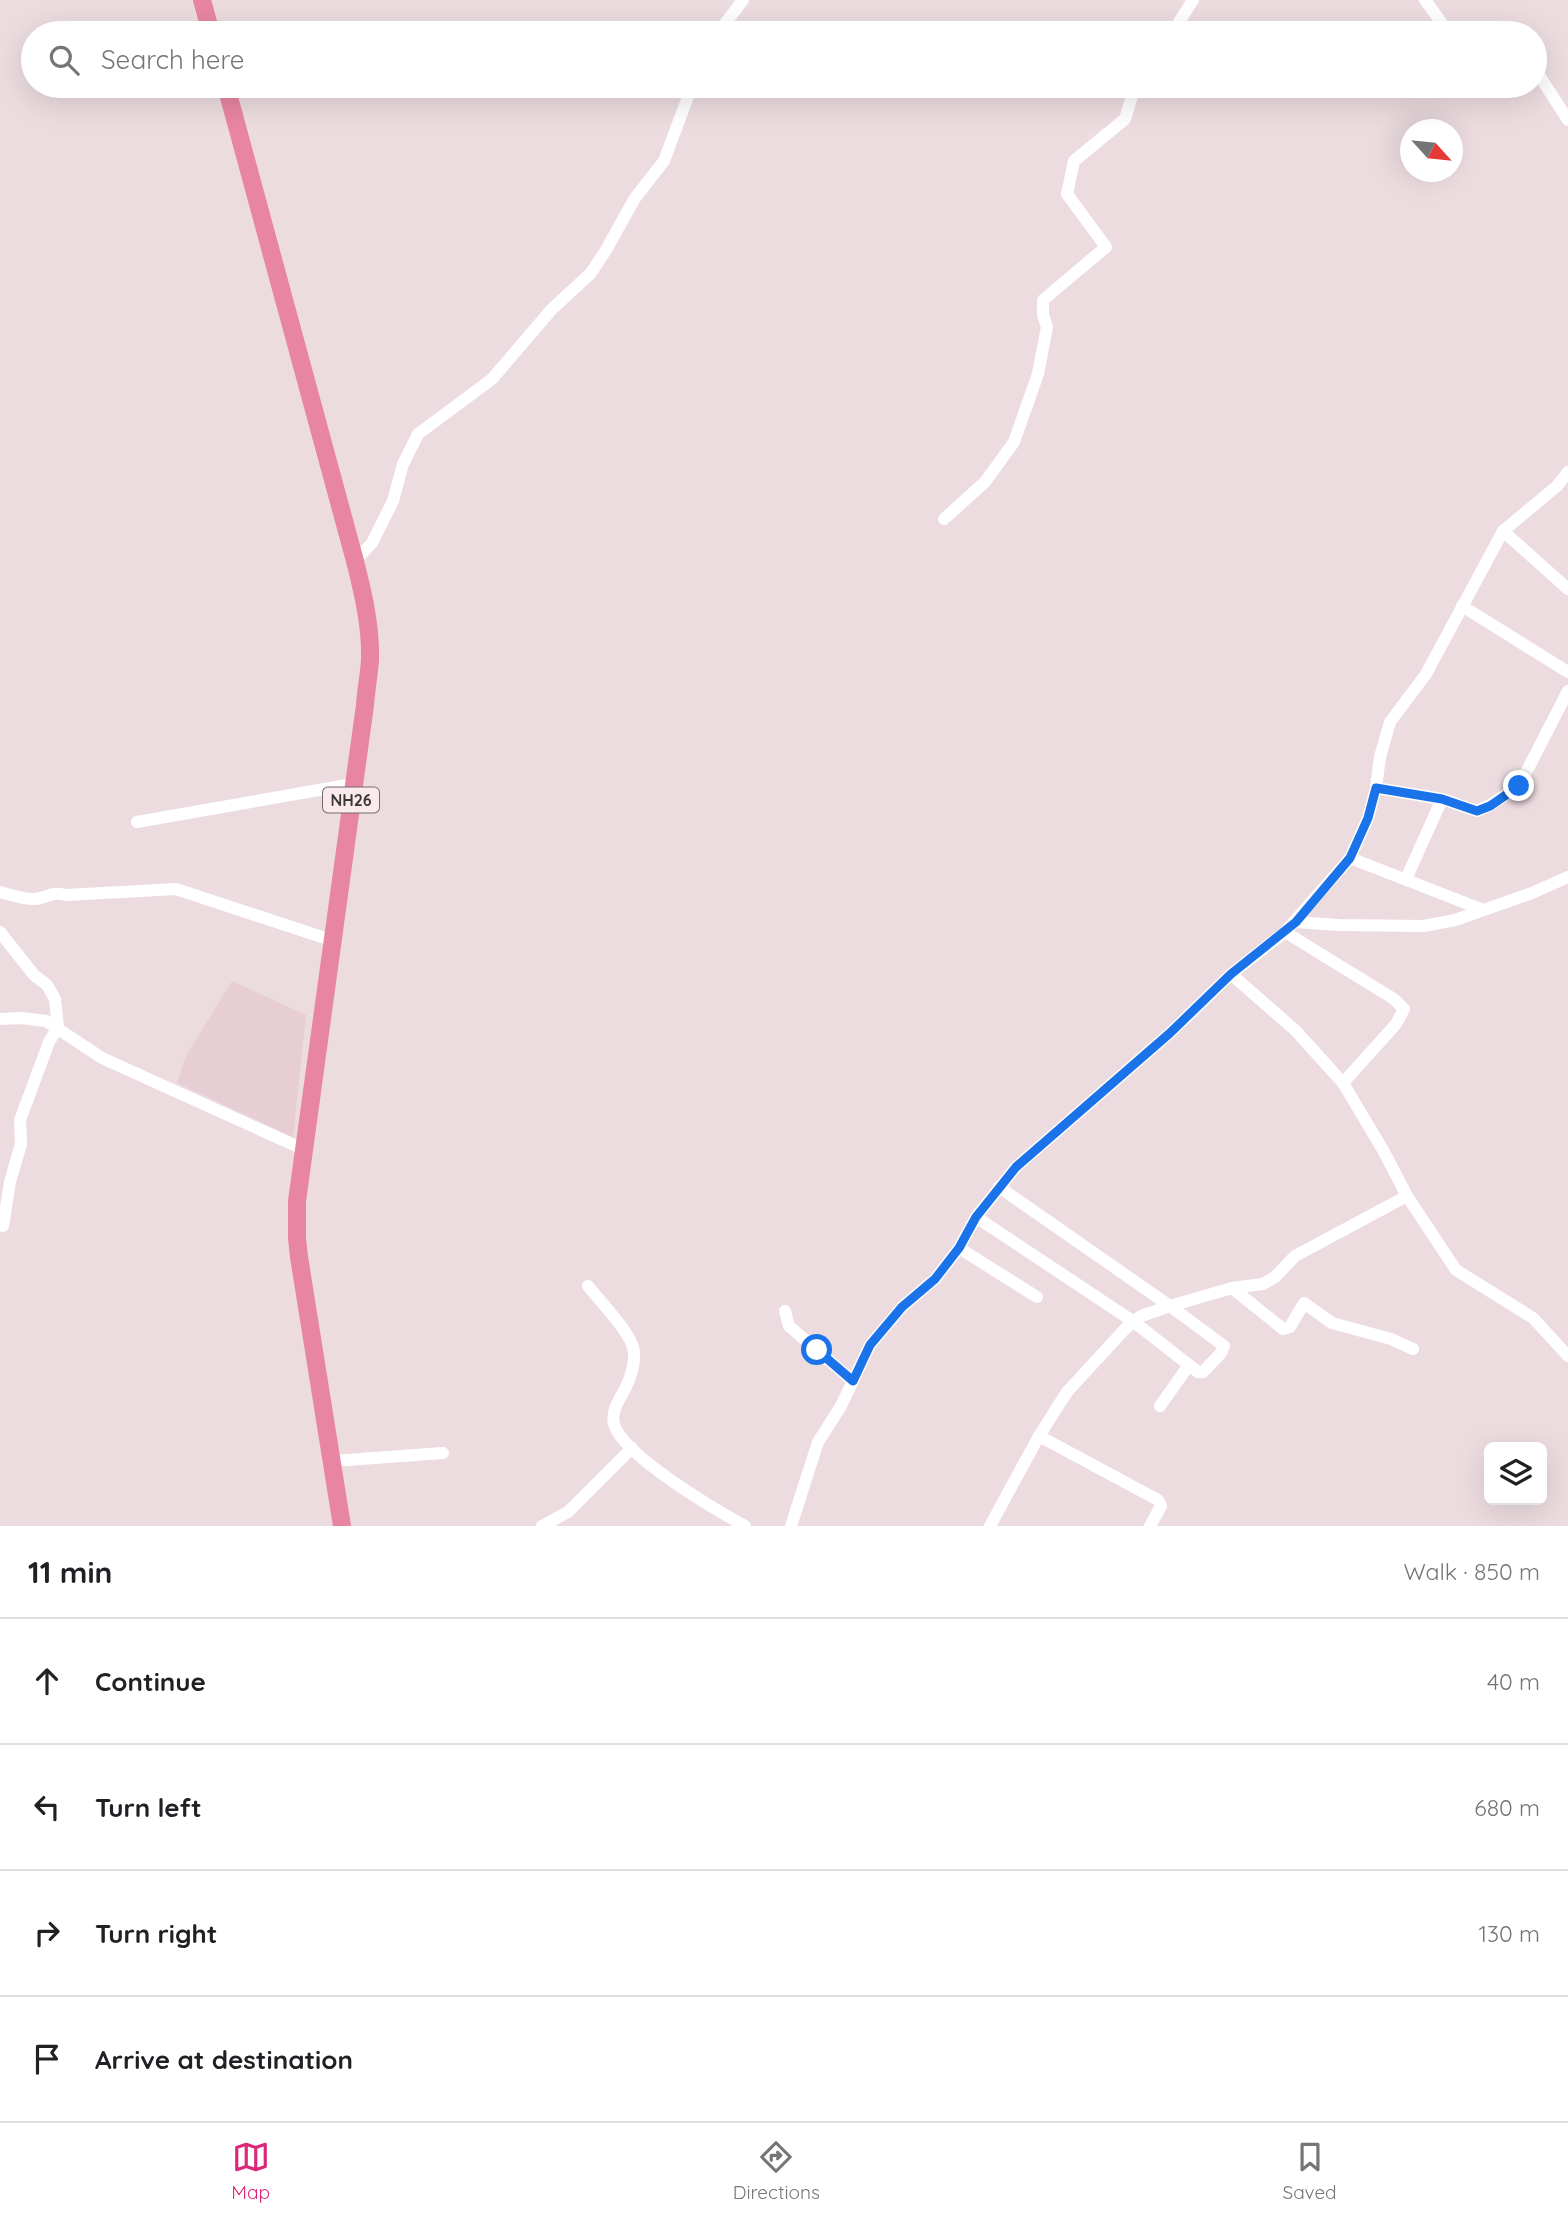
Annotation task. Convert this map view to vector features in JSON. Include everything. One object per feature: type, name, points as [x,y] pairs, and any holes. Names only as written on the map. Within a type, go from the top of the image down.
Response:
[{"type":"highway","points":[[202,0],[208,21]]},
{"type":"highway","name":"NH26","points":[[229,98],[355,561],[367,618],[370,662],[297,1201],[297,1238],[342,1526]]},
{"type":"street","points":[[727,21],[743,0]]},
{"type":"street","points":[[1180,21],[1193,0]]},
{"type":"street","points":[[1425,0],[1440,21]]},
{"type":"street","points":[[1547,88],[1568,120]]},
{"type":"street","points":[[355,561],[372,543],[393,501],[403,464],[418,434],[492,379],[552,309],[591,273],[635,198],[664,161],[688,98]]},
{"type":"street","points":[[944,519],[985,482],[1014,442],[1038,374],[1047,327],[1043,315],[1044,300],[1106,247],[1068,194],[1074,161],[1125,119],[1131,98]]},
{"type":"street","points":[[791,1526],[818,1442],[841,1406],[870,1345],[902,1307],[935,1279],[999,1187],[1016,1167],[1170,1033],[1231,974],[1296,922],[1350,858],[1368,818],[1390,722],[1426,674],[1503,531],[1557,486],[1568,472]]},
{"type":"street","points":[[1503,531],[1568,589]]},
{"type":"street","points":[[1462,606],[1568,672]]},
{"type":"street","points":[[1376,788],[1442,799],[1477,811],[1490,806],[1519,786],[1568,691]]},
{"type":"street","points":[[137,822],[353,783]]},
{"type":"street","points":[[1406,879],[1442,799]]},
{"type":"street","points":[[1350,858],[1481,909]]},
{"type":"street","points":[[1296,922],[1424,926],[1455,920],[1532,893],[1568,877]]},
{"type":"street","points":[[0,892],[36,899],[55,892],[66,895],[176,889],[331,940]]},
{"type":"street","points":[[0,932],[34,975],[47,985],[55,999],[58,1027],[49,1042],[20,1119],[21,1144],[10,1182],[3,1226]]},
{"type":"street","points":[[1285,932],[1394,999],[1404,1009],[1396,1024],[1343,1083]]},
{"type":"street","points":[[1231,974],[1296,1031],[1343,1083],[1407,1196],[1456,1270],[1533,1318],[1568,1356]]},
{"type":"street","points":[[0,1019],[46,1021],[102,1058],[303,1149]]},
{"type":"street","points":[[976,1217],[1134,1322],[1198,1372],[1203,1372],[1222,1353],[1224,1346],[999,1187]]},
{"type":"street","points":[[990,1526],[1066,1392],[1125,1329],[1141,1316],[1232,1288],[1264,1284],[1275,1277],[1295,1256],[1407,1196]]},
{"type":"street","points":[[959,1248],[1037,1297]]},
{"type":"street","points":[[588,1286],[627,1336],[634,1350],[628,1384],[614,1410],[614,1423],[620,1436],[655,1469],[701,1502],[745,1526]]},
{"type":"street","points":[[1232,1288],[1283,1329],[1290,1327],[1304,1303],[1332,1323],[1391,1339],[1413,1349]]},
{"type":"street","points":[[785,1311],[789,1326],[853,1381]]},
{"type":"street","points":[[1160,1406],[1189,1365]]},
{"type":"street","points":[[1039,1436],[1158,1500],[1161,1506],[1150,1526]]},
{"type":"street","points":[[542,1526],[568,1512],[632,1448]]},
{"type":"street","points":[[333,1461],[443,1452]]},
{"type":"shaded area","points":[[232,981],[306,1015],[293,1137],[177,1083],[186,1056]]},
{"type":"route","points":[[817,1350],[853,1381],[870,1345],[902,1307],[935,1279],[959,1248],[976,1217],[1016,1167],[1170,1033],[1231,974],[1296,922],[1350,858],[1368,818],[1376,788],[1442,799],[1477,811],[1490,806],[1519,786]]}]
